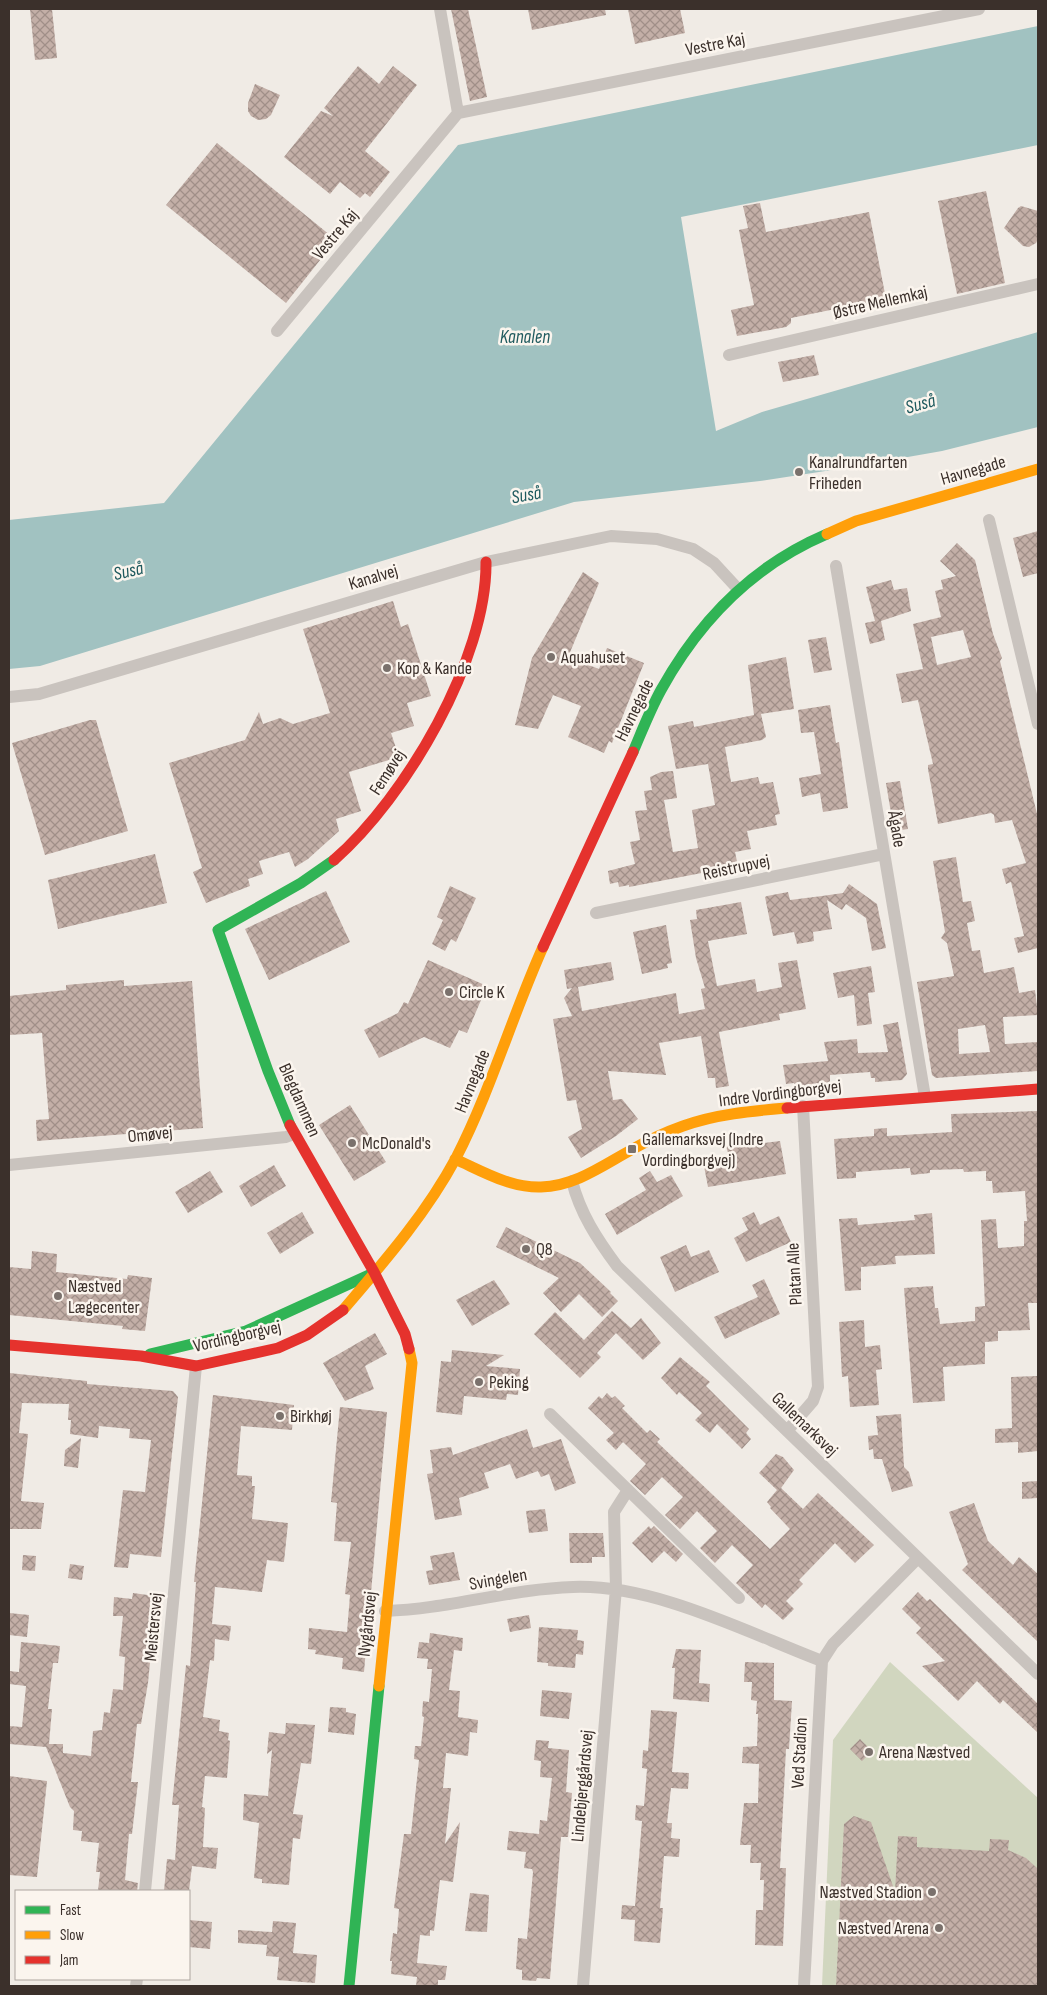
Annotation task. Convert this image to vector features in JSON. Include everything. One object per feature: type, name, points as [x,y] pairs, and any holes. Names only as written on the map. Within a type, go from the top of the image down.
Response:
[{"type":"street","points":[[440,9],[458,113]]},
{"type":"street","name":"Vestre Kaj","points":[[277,331],[458,113],[978,9]]},
{"type":"street","name":"Østre Mellemkaj","points":[[729,355],[1038,284]]},
{"type":"street","name":"Havnegade","points":[[455,1159],[489,1088],[537,961],[661,690],[699,630],[738,590],[777,561],[810,542],[856,520],[1038,469]]},
{"type":"street","points":[[989,520],[1038,724]]},
{"type":"street","name":"Kanalvej","points":[[9,697],[39,694],[486,562],[611,536],[657,539],[694,550],[714,564],[738,590]]},
{"type":"street","name":"Femøvej","points":[[218,930],[303,881],[338,855],[386,807],[448,703],[465,661],[485,596],[486,562]]},
{"type":"street","name":"Ågade","points":[[836,566],[925,1097]]},
{"type":"street","name":"Reistrupvej","points":[[596,913],[884,854]]},
{"type":"street","name":"Blegdammen","points":[[218,930],[268,1072],[294,1134],[374,1272]]},
{"type":"street","name":"Indre Vordingborgvej","points":[[455,1159],[514,1185],[541,1187],[572,1181],[595,1172],[632,1149],[683,1126],[733,1114],[803,1106],[1038,1089]]},
{"type":"street","name":"Platan Alle","points":[[787,1431],[813,1401],[818,1387],[803,1106]]},
{"type":"street","name":"Omøvej","points":[[9,1165],[286,1138],[294,1134]]},
{"type":"street","name":"Vordingborgvej","points":[[9,1345],[141,1356],[196,1366],[278,1348],[307,1335],[339,1315],[404,1238],[455,1159]]},
{"type":"street","name":"Gallemarksvej","points":[[572,1181],[578,1204],[598,1241],[617,1266],[917,1559],[1038,1674]]},
{"type":"street","name":"Vordingborgvej","points":[[141,1356],[246,1332],[374,1272]]},
{"type":"street","name":"Nygårdsvej","points":[[349,1986],[385,1611],[412,1363],[406,1334],[374,1272]]},
{"type":"street","name":"Meistersvej","points":[[145,1890],[196,1366]]},
{"type":"street","points":[[550,1414],[739,1598]]},
{"type":"street","points":[[616,1588],[614,1512],[628,1490]]},
{"type":"street","points":[[822,1661],[833,1644],[917,1559]]},
{"type":"street","name":"Svingelen","points":[[385,1611],[421,1610],[546,1588],[616,1588],[669,1601],[822,1661]]},
{"type":"street","name":"Lindebjerggårdsvej","points":[[583,1986],[616,1588]]},
{"type":"street","name":"Ved Stadion","points":[[804,1986],[822,1661]]},
{"type":"green space","name":"Næstved Stadion","points":[[890,1662],[1038,1798],[1038,1986],[822,1986],[833,1740]]},
{"type":"water","name":"Kanalen","points":[[1038,26],[1038,145],[681,217],[716,431],[762,412],[1038,332],[1038,427],[942,451],[845,468],[760,481],[574,502],[40,666],[9,669],[9,520],[164,503],[458,145]]},
{"type":"building","points":[[30,9],[52,9],[57,58],[35,60]]},
{"type":"building","points":[[451,9],[468,9],[487,97],[470,101]]},
{"type":"building","points":[[528,9],[605,9],[606,15],[532,30]]},
{"type":"building","points":[[628,9],[680,9],[685,33],[635,44]]},
{"type":"building","points":[[358,66],[379,84],[393,66],[417,85],[365,151],[390,172],[370,197],[365,193],[360,198],[340,182],[330,194],[284,157],[321,111],[333,116],[324,108]]},
{"type":"building","points":[[255,84],[280,95],[271,115],[266,119],[258,120],[251,116],[248,111],[248,103]]},
{"type":"building","points":[[217,143],[336,240],[286,303],[166,205]]},
{"type":"building","points":[[986,191],[1005,283],[957,294],[938,201]]},
{"type":"building","points":[[760,203],[766,232],[869,212],[887,304],[866,309],[865,303],[791,318],[791,323],[786,327],[737,336],[731,310],[754,305],[739,230],[748,228],[743,206]]},
{"type":"building","points":[[1021,206],[1038,211],[1038,239],[1036,243],[1029,247],[1023,246],[1004,228]]},
{"type":"building","points":[[814,355],[819,375],[783,382],[778,362]]},
{"type":"building","points":[[1038,531],[1038,573],[1023,577],[1013,538]]},
{"type":"building","points":[[957,543],[975,560],[993,634],[1002,658],[1000,661],[1038,818],[1038,948],[1018,953],[1014,938],[1024,936],[1011,882],[1006,884],[1002,869],[1026,863],[1012,820],[995,823],[994,815],[991,813],[938,824],[928,769],[928,765],[933,764],[918,700],[902,703],[896,674],[923,669],[913,624],[941,617],[935,591],[943,589],[941,580],[956,576],[940,561]],"holes":[[[963,630],[971,657],[937,665],[931,637]]]},
{"type":"building","name":"Aquahuset","points":[[583,572],[599,583],[568,657],[599,669],[607,648],[644,663],[612,743],[609,741],[604,753],[568,737],[581,706],[553,695],[538,729],[515,725],[532,658]]},
{"type":"building","points":[[891,580],[894,590],[907,588],[911,611],[881,621],[885,640],[870,644],[865,623],[875,621],[866,587]]},
{"type":"building","points":[[393,601],[401,627],[408,624],[431,696],[407,703],[414,726],[391,733],[399,757],[349,772],[361,811],[336,819],[339,831],[308,859],[295,867],[289,852],[259,861],[263,874],[248,879],[250,886],[206,903],[193,872],[202,868],[169,763],[245,740],[259,712],[263,724],[280,718],[293,724],[330,713],[303,629]]},
{"type":"building","points":[[826,637],[832,670],[814,673],[808,640]]},
{"type":"building","points":[[786,657],[794,709],[761,714],[766,737],[762,740],[725,747],[731,782],[758,777],[760,784],[773,782],[780,814],[775,815],[777,825],[747,831],[751,849],[735,852],[738,866],[629,887],[629,885],[619,887],[618,882],[610,884],[608,871],[635,864],[630,842],[640,840],[635,811],[647,810],[644,791],[652,790],[650,777],[661,772],[673,771],[677,798],[664,800],[673,852],[698,848],[692,810],[715,805],[708,764],[676,769],[668,726],[693,721],[694,727],[754,715],[748,665]]},
{"type":"building","points":[[830,705],[836,743],[839,742],[848,808],[823,812],[820,793],[802,797],[799,778],[821,774],[814,732],[801,733],[798,710]]},
{"type":"building","points":[[90,720],[96,720],[128,831],[45,855],[12,743]]},
{"type":"building","points":[[900,781],[908,829],[894,831],[886,783]]},
{"type":"building","points":[[155,854],[167,903],[58,929],[48,880]]},
{"type":"building","points":[[956,857],[963,902],[971,901],[975,921],[967,923],[972,951],[980,950],[984,973],[1014,967],[1019,993],[1035,990],[1038,1015],[1003,1017],[1005,1044],[1038,1042],[1038,1071],[936,1078],[932,1075],[917,982],[954,976],[947,943],[941,938],[945,932],[933,861]],"holes":[[[985,1025],[990,1052],[959,1054],[958,1029]]]},
{"type":"building","points":[[849,884],[877,904],[886,948],[872,951],[866,918],[846,904],[842,910],[827,900],[832,929],[813,932],[814,941],[797,944],[794,932],[773,936],[765,897],[788,892],[790,900],[843,893]]},
{"type":"building","points":[[450,886],[476,898],[456,942],[451,939],[445,951],[432,944],[443,920],[437,917]]},
{"type":"building","points":[[326,891],[350,942],[269,980],[245,929]]},
{"type":"building","points":[[741,902],[747,934],[708,941],[717,986],[755,979],[757,992],[782,987],[778,963],[797,960],[806,1009],[779,1014],[780,1020],[719,1032],[729,1086],[716,1088],[715,1078],[708,1078],[701,1036],[659,1043],[666,1075],[608,1071],[613,1100],[622,1099],[638,1119],[616,1136],[581,1158],[568,1137],[582,1129],[576,1100],[567,1101],[553,1019],[572,1016],[564,998],[572,988],[567,989],[564,970],[611,962],[614,980],[578,987],[582,1011],[676,993],[679,1014],[705,1009],[701,989],[705,988],[696,958],[690,920],[697,919],[696,910]]},
{"type":"building","points":[[666,925],[672,963],[667,964],[668,968],[642,974],[633,932]]},
{"type":"building","points":[[428,960],[487,986],[467,1033],[459,1030],[450,1048],[424,1037],[379,1058],[364,1030],[398,1013],[404,1002],[408,1004]]},
{"type":"building","points":[[871,966],[875,992],[868,993],[872,1024],[857,1026],[854,995],[838,998],[833,973]]},
{"type":"building","points":[[124,980],[124,986],[192,981],[203,1128],[37,1141],[36,1120],[49,1119],[42,1033],[9,1035],[9,996],[66,990],[66,985]]},
{"type":"building","points":[[898,1022],[907,1074],[902,1080],[875,1082],[875,1078],[871,1078],[870,1072],[830,1075],[830,1083],[824,1084],[824,1086],[794,1088],[794,1083],[786,1084],[783,1065],[828,1061],[824,1042],[857,1039],[858,1053],[888,1052],[883,1025]]},
{"type":"building","name":"McDonald's","points":[[350,1105],[386,1162],[354,1181],[319,1125]]},
{"type":"building","points":[[1038,1111],[1038,1303],[1028,1303],[1030,1330],[998,1331],[998,1341],[985,1342],[985,1364],[943,1367],[945,1401],[913,1403],[904,1288],[933,1286],[935,1308],[938,1308],[940,1324],[975,1321],[975,1307],[985,1306],[981,1220],[996,1219],[998,1248],[1024,1246],[1024,1221],[1027,1221],[1025,1191],[993,1193],[992,1181],[986,1181],[986,1171],[964,1172],[963,1169],[930,1170],[930,1173],[911,1175],[910,1168],[856,1172],[856,1178],[837,1179],[834,1139],[874,1136],[874,1129],[887,1128],[887,1136],[952,1132],[951,1114]]},
{"type":"building","points":[[763,1136],[764,1143],[780,1141],[786,1174],[708,1187],[703,1161],[729,1156],[725,1143]]},
{"type":"building","points":[[274,1165],[286,1186],[251,1207],[239,1186]]},
{"type":"building","points":[[210,1171],[223,1192],[188,1213],[175,1192]]},
{"type":"building","points":[[650,1171],[657,1182],[671,1175],[683,1196],[617,1235],[605,1214],[646,1190],[639,1178]]},
{"type":"building","points":[[302,1212],[314,1233],[280,1254],[267,1233]]},
{"type":"building","points":[[754,1212],[760,1225],[779,1216],[791,1242],[746,1262],[734,1238],[748,1230],[742,1218]]},
{"type":"building","points":[[932,1213],[935,1254],[895,1256],[896,1264],[861,1267],[861,1290],[845,1291],[839,1219],[857,1218],[858,1225],[915,1220],[914,1215]]},
{"type":"building","points":[[506,1227],[580,1263],[618,1301],[602,1317],[579,1294],[561,1312],[543,1293],[559,1278],[496,1247]]},
{"type":"building","points":[[686,1245],[691,1257],[709,1250],[719,1272],[675,1292],[660,1257]]},
{"type":"building","name":"Næstved Lægecenter","points":[[32,1251],[57,1254],[56,1272],[127,1279],[128,1275],[152,1278],[145,1331],[122,1329],[123,1326],[9,1315],[9,1267],[31,1269]]},
{"type":"building","points":[[764,1279],[780,1314],[725,1339],[714,1317],[758,1297],[752,1285]]},
{"type":"building","points":[[494,1280],[510,1304],[472,1326],[456,1300]]},
{"type":"building","points":[[612,1311],[631,1328],[641,1318],[661,1343],[643,1360],[616,1333],[597,1353],[601,1357],[580,1378],[534,1334],[555,1312],[584,1340]]},
{"type":"building","points":[[864,1320],[865,1347],[880,1345],[882,1369],[876,1370],[879,1405],[850,1407],[848,1376],[842,1377],[839,1322]]},
{"type":"building","points":[[375,1333],[387,1354],[365,1366],[374,1389],[345,1401],[323,1363]]},
{"type":"building","name":"Peking","points":[[452,1350],[504,1355],[486,1366],[520,1369],[518,1395],[507,1394],[506,1400],[464,1396],[462,1415],[436,1412],[441,1361],[451,1362]]},
{"type":"building","points":[[680,1357],[710,1382],[706,1386],[749,1429],[746,1433],[751,1439],[742,1449],[717,1424],[710,1433],[704,1428],[695,1420],[702,1413],[679,1392],[677,1395],[661,1378]]},
{"type":"building","points":[[9,1373],[87,1381],[87,1384],[173,1391],[178,1397],[161,1557],[130,1554],[128,1568],[114,1567],[123,1490],[145,1492],[151,1440],[129,1438],[130,1429],[99,1426],[98,1438],[70,1434],[71,1420],[68,1420],[69,1404],[22,1403],[19,1433],[28,1434],[21,1501],[44,1503],[41,1529],[9,1529]]},
{"type":"building","points":[[1038,1376],[1038,1451],[1018,1453],[1018,1442],[995,1443],[995,1429],[1012,1428],[1011,1377]]},
{"type":"building","points":[[607,1393],[612,1398],[615,1396],[625,1406],[622,1408],[647,1433],[650,1430],[660,1439],[657,1442],[770,1549],[790,1529],[770,1508],[767,1502],[777,1490],[759,1473],[776,1454],[783,1457],[794,1470],[781,1488],[803,1509],[818,1493],[874,1545],[855,1563],[835,1543],[799,1580],[803,1584],[786,1601],[794,1609],[783,1620],[765,1604],[762,1608],[736,1583],[753,1565],[732,1545],[715,1563],[700,1548],[717,1531],[697,1511],[680,1529],[665,1515],[683,1497],[662,1477],[645,1495],[630,1481],[646,1464],[623,1442],[616,1450],[606,1440],[614,1433],[588,1408],[599,1396],[602,1399]]},
{"type":"building","points":[[213,1395],[294,1405],[292,1430],[241,1426],[237,1475],[252,1476],[252,1486],[255,1486],[252,1519],[288,1523],[284,1562],[267,1560],[262,1592],[215,1587],[212,1624],[231,1626],[229,1641],[215,1639],[214,1661],[210,1660],[203,1717],[220,1720],[219,1731],[229,1733],[228,1740],[230,1741],[227,1778],[205,1776],[202,1807],[205,1808],[203,1847],[218,1848],[216,1869],[192,1866],[189,1890],[164,1890],[167,1859],[175,1860],[179,1805],[172,1805],[186,1665],[190,1666],[196,1582],[194,1582]]},
{"type":"building","points":[[340,1407],[387,1412],[364,1672],[342,1669],[343,1658],[315,1654],[316,1650],[308,1649],[309,1628],[347,1632],[350,1595],[345,1594],[351,1542],[334,1541],[337,1503],[331,1502]]},
{"type":"building","points":[[901,1414],[904,1467],[909,1472],[913,1486],[892,1492],[882,1459],[874,1459],[873,1449],[869,1450],[868,1436],[878,1435],[876,1416]]},
{"type":"building","points":[[527,1429],[533,1448],[561,1439],[576,1483],[555,1491],[549,1474],[541,1477],[538,1471],[516,1479],[510,1464],[484,1473],[489,1488],[459,1498],[462,1515],[435,1520],[427,1474],[433,1473],[430,1450],[451,1447],[453,1455]]},
{"type":"building","points":[[81,1438],[78,1468],[64,1466],[65,1450]]},
{"type":"building","points":[[1038,1481],[1038,1498],[1022,1499],[1022,1482]]},
{"type":"building","points":[[974,1503],[988,1541],[1013,1565],[1019,1557],[1038,1574],[1038,1642],[962,1570],[968,1564],[949,1512]]},
{"type":"building","points":[[545,1509],[548,1531],[529,1533],[526,1511]]},
{"type":"building","points":[[649,1526],[651,1529],[654,1526],[683,1554],[676,1562],[664,1551],[652,1563],[632,1543]]},
{"type":"building","points":[[569,1533],[603,1533],[605,1557],[592,1557],[592,1563],[570,1563]]},
{"type":"building","points":[[454,1552],[460,1580],[429,1585],[426,1571],[433,1570],[430,1556]]},
{"type":"building","points":[[23,1555],[36,1556],[35,1571],[22,1570]]},
{"type":"building","points":[[70,1564],[84,1566],[82,1580],[68,1578]]},
{"type":"building","points":[[918,1592],[927,1601],[930,1599],[1038,1704],[1038,1733],[1003,1700],[1000,1704],[977,1681],[958,1701],[922,1666],[945,1661],[916,1633],[921,1628],[902,1609]]},
{"type":"building","points":[[133,1593],[162,1597],[160,1612],[155,1611],[148,1683],[141,1724],[137,1724],[131,1782],[138,1782],[132,1834],[129,1834],[125,1880],[138,1883],[137,1890],[98,1890],[100,1872],[96,1872],[99,1843],[81,1841],[82,1831],[73,1830],[74,1811],[70,1807],[46,1747],[9,1744],[9,1726],[22,1727],[26,1686],[9,1684],[9,1671],[19,1672],[21,1642],[60,1646],[58,1663],[53,1663],[48,1709],[52,1709],[49,1744],[63,1744],[63,1753],[91,1756],[93,1731],[102,1730],[104,1712],[110,1713],[113,1689],[123,1690],[125,1657],[119,1656],[123,1616],[113,1616],[114,1597],[132,1599]]},
{"type":"building","points":[[9,1613],[29,1615],[27,1637],[9,1635]]},
{"type":"building","points":[[529,1615],[531,1628],[510,1632],[507,1619]]},
{"type":"building","points":[[539,1627],[578,1630],[577,1640],[584,1641],[583,1655],[576,1654],[575,1668],[548,1666],[548,1663],[537,1662]]},
{"type":"building","points":[[430,1633],[463,1638],[462,1651],[454,1650],[449,1690],[460,1691],[458,1717],[478,1720],[477,1733],[470,1732],[468,1756],[446,1753],[443,1788],[451,1788],[445,1844],[460,1822],[453,1882],[440,1880],[434,1931],[430,1930],[430,1936],[420,1935],[417,1963],[447,1966],[445,1980],[438,1980],[438,1986],[416,1986],[417,1977],[391,1974],[392,1961],[390,1961],[393,1933],[397,1934],[399,1909],[394,1908],[404,1834],[411,1834],[419,1760],[414,1759],[415,1746],[421,1746],[424,1717],[422,1716],[423,1701],[429,1702],[432,1669],[427,1669],[428,1659],[417,1658],[419,1642],[429,1643]]},
{"type":"building","points":[[676,1649],[701,1650],[699,1683],[710,1684],[709,1702],[673,1699],[675,1668],[672,1668]]},
{"type":"building","points":[[745,1662],[774,1663],[774,1700],[792,1701],[789,1749],[786,1749],[780,1868],[786,1868],[783,1946],[755,1945],[756,1910],[763,1910],[764,1880],[760,1880],[761,1863],[750,1863],[751,1845],[740,1845],[744,1803],[758,1803],[759,1764],[742,1763],[743,1747],[757,1746],[758,1714],[756,1714],[757,1701],[751,1700],[752,1682],[744,1682]]},
{"type":"building","points":[[542,1690],[572,1693],[569,1719],[540,1716]]},
{"type":"building","points":[[330,1707],[346,1708],[346,1712],[356,1714],[354,1735],[328,1732]]},
{"type":"building","points":[[651,1710],[677,1712],[672,1772],[689,1773],[688,1789],[671,1788],[667,1823],[672,1823],[671,1838],[680,1839],[679,1857],[664,1856],[660,1908],[663,1908],[660,1943],[634,1941],[635,1920],[621,1919],[622,1905],[635,1906],[642,1821],[635,1820],[636,1805],[644,1806],[647,1769],[642,1768],[643,1750],[648,1751]]},
{"type":"building","points":[[286,1723],[315,1725],[311,1764],[301,1763],[293,1814],[303,1815],[300,1839],[293,1838],[289,1885],[262,1883],[262,1879],[254,1878],[259,1823],[243,1820],[244,1794],[268,1796],[272,1750],[267,1754],[269,1732],[285,1734]]},
{"type":"building","points":[[860,1739],[872,1751],[862,1761],[850,1749]]},
{"type":"building","points":[[536,1740],[549,1741],[548,1748],[569,1750],[566,1792],[572,1793],[568,1837],[561,1837],[550,1979],[537,1978],[536,1981],[522,1980],[522,1970],[516,1969],[518,1938],[527,1939],[533,1872],[532,1869],[524,1868],[526,1852],[507,1850],[509,1831],[539,1834],[540,1820],[547,1821],[552,1778],[540,1777],[541,1761],[534,1760]]},
{"type":"building","points":[[9,1776],[47,1781],[37,1877],[9,1875]]},
{"type":"building","name":"Næstved Arena","points":[[854,1816],[871,1822],[895,1892],[898,1836],[917,1837],[917,1847],[989,1851],[990,1839],[1009,1840],[1008,1850],[1026,1858],[1038,1869],[1038,1986],[836,1986],[844,1824]]},
{"type":"building","points":[[470,1893],[489,1895],[487,1932],[465,1931]]},
{"type":"building","points":[[190,1920],[212,1922],[210,1949],[190,1947]]},
{"type":"building","points":[[273,1921],[296,1923],[293,1953],[317,1955],[315,1983],[277,1980],[279,1957],[266,1956],[267,1945],[238,1943],[238,1930],[272,1932]]},
{"type":"traffic: fast","points":[[633,752],[661,690],[676,665],[711,618],[752,579],[800,547],[827,534]]},
{"type":"traffic: fast","points":[[290,1125],[268,1071],[218,930],[301,883],[334,860]]},
{"type":"traffic: fast","points":[[150,1354],[246,1331],[369,1275]]},
{"type":"traffic: fast","points":[[349,1986],[379,1686]]},
{"type":"traffic: slow","points":[[827,534],[856,521],[1038,469]]},
{"type":"traffic: slow","points":[[343,1310],[389,1256],[418,1218],[456,1158],[491,1080],[543,947]]},
{"type":"traffic: slow","points":[[455,1159],[507,1182],[530,1187],[553,1186],[588,1174],[643,1143],[683,1126],[721,1116],[787,1108]]},
{"type":"traffic: slow","points":[[379,1686],[412,1363],[409,1349]]},
{"type":"traffic: jam","points":[[334,860],[361,833],[388,800],[414,764],[437,724],[457,682],[473,641],[483,600],[486,562]]},
{"type":"traffic: jam","points":[[543,947],[633,752]]},
{"type":"traffic: jam","points":[[787,1108],[1038,1089]]},
{"type":"traffic: jam","points":[[290,1125],[374,1272],[405,1334],[409,1349]]},
{"type":"traffic: jam","points":[[9,1345],[141,1356],[196,1366],[278,1348],[307,1335],[343,1310]]},
{"type":"place","name":"Kanalrundfarten Friheden","points":[[799,472]]},
{"type":"place","name":"Aquahuset","points":[[551,657]]},
{"type":"place","name":"Kop & Kande","points":[[387,668]]},
{"type":"place","name":"Circle K","points":[[449,992]]},
{"type":"place","name":"McDonald's","points":[[352,1143]]},
{"type":"place","name":"Gallemarksvej (Indre Vordingborgvej)","points":[[632,1149]]},
{"type":"place","name":"Q8","points":[[526,1249]]},
{"type":"place","name":"Næstved Lægecenter","points":[[58,1296]]},
{"type":"place","name":"Peking","points":[[479,1382]]},
{"type":"place","name":"Birkhøj","points":[[280,1416]]},
{"type":"place","name":"Arena Næstved","points":[[869,1752]]},
{"type":"place","name":"Næstved Stadion","points":[[932,1892]]},
{"type":"place","name":"Næstved Arena","points":[[939,1928]]},
{"type":"water label","name":"Suså","points":[[920,403]]},
{"type":"water label","name":"Suså","points":[[526,494]]},
{"type":"water label","name":"Suså","points":[[128,570]]}]
